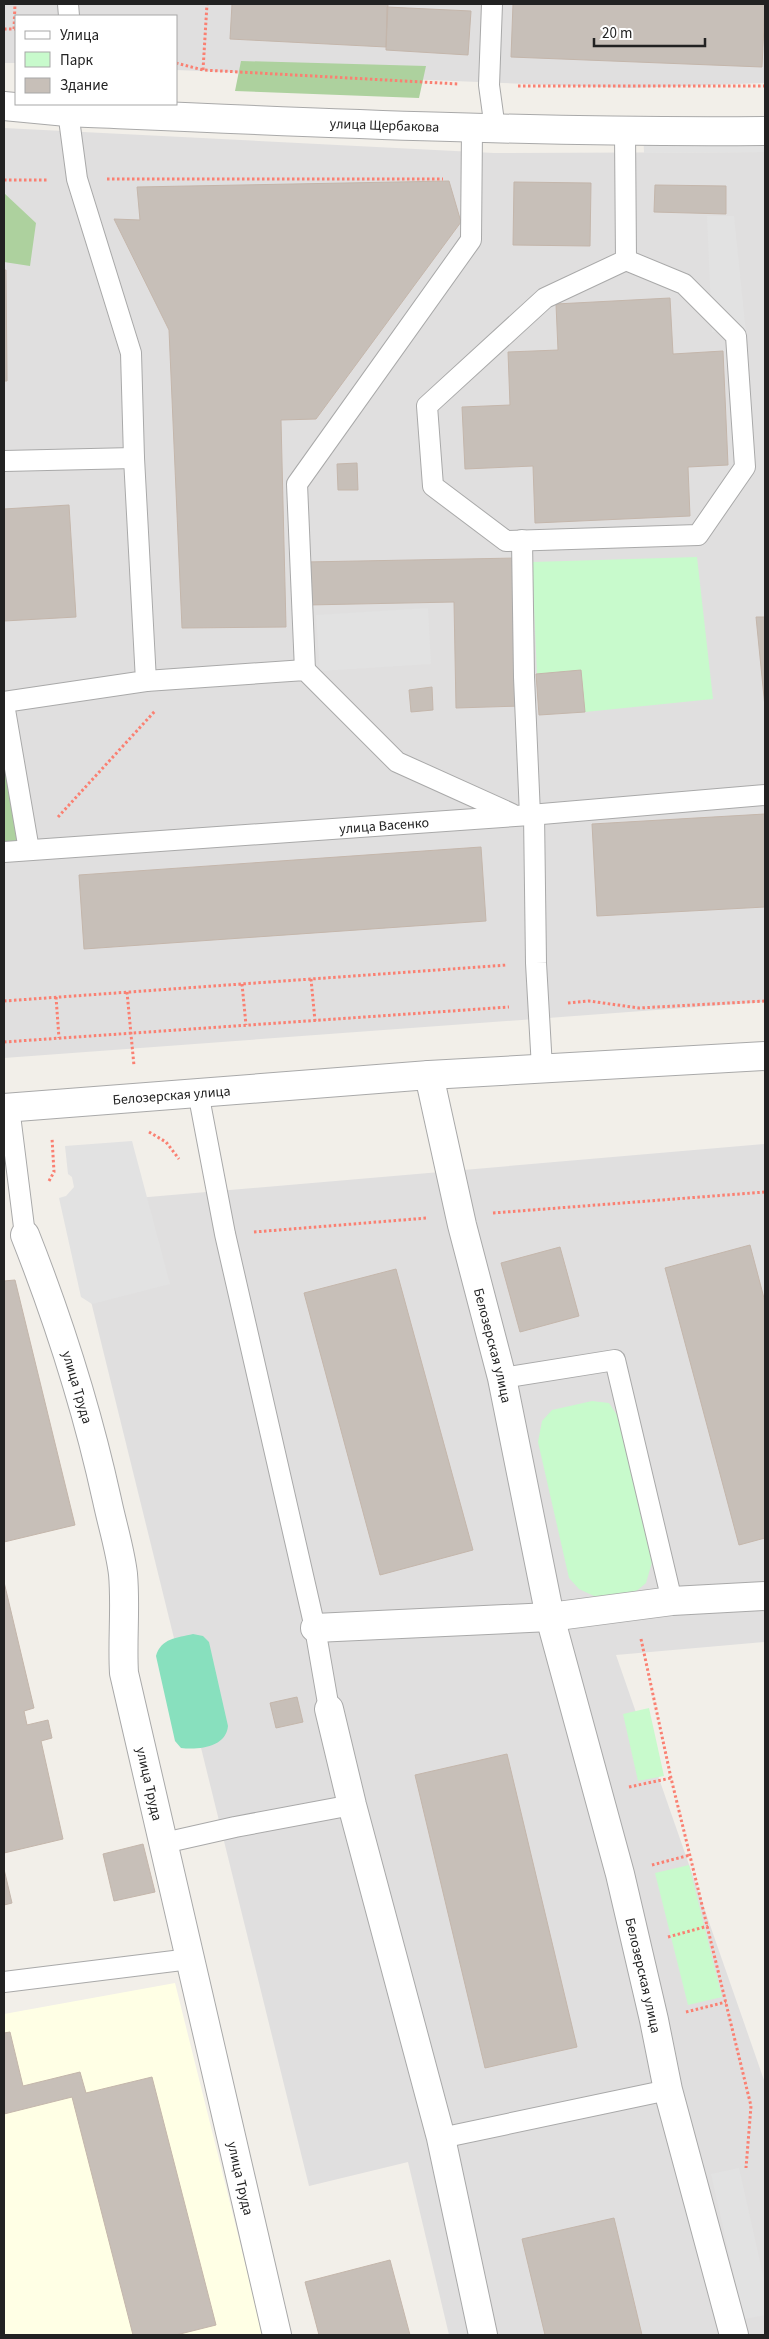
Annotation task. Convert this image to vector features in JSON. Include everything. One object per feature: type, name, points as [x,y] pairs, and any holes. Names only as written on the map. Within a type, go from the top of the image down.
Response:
[{"type":"street","name":"улица Щербакова","points":[[4,106],[484,129],[625,132],[765,131]]},
{"type":"street","name":"Белозерская улица","points":[[6,1108],[429,1075],[765,1056]]},
{"type":"street","name":"Белозерская улица","points":[[429,1075],[460,1215],[502,1378],[550,1617],[620,1874],[654,2020],[668,2090],[734,2335]]},
{"type":"street","name":"улица Труда","points":[[25,1235],[54,1310],[95,1444],[123,1571],[125,1603],[122,1638],[124,1673],[277,2335]]},
{"type":"street","points":[[316,1628],[550,1617],[672,1601],[765,1596]]},
{"type":"street","points":[[329,1709],[352,1805],[441,2138],[484,2335]]},
{"type":"lane","points":[[492,4],[489,86],[484,129],[472,179],[471,240],[297,484],[305,670],[397,762],[526,815]]},
{"type":"lane","points":[[67,108],[77,179],[131,353],[134,458],[146,681]]},
{"type":"lane","points":[[625,132],[626,260]]},
{"type":"lane","points":[[626,260],[684,284],[736,336],[746,467],[698,535],[506,541],[433,486],[427,406],[545,298],[626,260]]},
{"type":"lane","points":[[4,461],[134,458]]},
{"type":"lane","points":[[522,540],[526,815],[542,1068]]},
{"type":"lane","points":[[29,850],[4,703],[146,681],[305,670]]},
{"type":"lane","name":"улица Васенко","points":[[4,852],[526,815],[765,795]]},
{"type":"lane","points":[[198,1092],[225,1234],[316,1628],[329,1709]]},
{"type":"lane","points":[[6,1108],[25,1235]]},
{"type":"lane","points":[[502,1378],[615,1360],[672,1601]]},
{"type":"lane","points":[[164,1843],[235,1826],[352,1805]]},
{"type":"lane","points":[[4,1982],[190,1959]]},
{"type":"lane","points":[[441,2138],[668,2090]]},
{"type":"path","points":[[4,29],[15,29],[15,4]]},
{"type":"path","points":[[203,70],[207,4]]},
{"type":"path","points":[[178,63],[203,70],[489,86],[765,86]]},
{"type":"path","points":[[4,180],[472,179]]},
{"type":"path","points":[[29,850],[184,678]]},
{"type":"path","points":[[4,1001],[536,963]]},
{"type":"path","points":[[311,979],[315,1021]]},
{"type":"path","points":[[242,984],[246,1025]]},
{"type":"path","points":[[127,992],[134,1069]]},
{"type":"path","points":[[56,997],[59,1038]]},
{"type":"path","points":[[4,1042],[589,1001],[639,1008],[765,1001]]},
{"type":"path","points":[[147,1131],[154,1133],[166,1142],[180,1163]]},
{"type":"path","points":[[21,1206],[42,1196],[54,1172],[52,1137],[62,1136]]},
{"type":"path","points":[[225,1234],[765,1192]]},
{"type":"path","points":[[634,1605],[671,1778],[751,2106],[746,2168]]},
{"type":"path","points":[[599,1793],[671,1778]]},
{"type":"path","points":[[620,1874],[690,1855]]},
{"type":"path","points":[[637,1946],[708,1926]]},
{"type":"path","points":[[654,2020],[726,2002]]},
{"type":"shaded area","points":[[4,4],[765,4],[765,83],[629,88],[178,70],[178,15],[15,15],[15,63],[4,63]]},
{"type":"shaded area","points":[[643,126],[765,126],[765,152],[644,153]]},
{"type":"shaded area","points":[[4,128],[494,153],[765,152],[765,1002],[4,1058]]},
{"type":"shaded area","points":[[707,216],[734,216],[746,333],[712,332]]},
{"type":"shaded area","points":[[428,608],[431,664],[320,671],[316,615]]},
{"type":"shaded area","points":[[132,1141],[170,1284],[92,1304],[81,1297],[59,1198],[66,1196],[74,1187],[72,1177],[68,1174],[65,1146]]},
{"type":"shaded area","points":[[765,1144],[765,1642],[616,1655],[765,2083],[765,2335],[449,2335],[408,2162],[309,2186],[67,1204]]},
{"type":"shaded area","points":[[175,1983],[263,2335],[4,2335],[4,2014]]},
{"type":"shaded area","points":[[739,2168],[765,2284],[765,2315],[744,2319],[711,2174]]},
{"type":"green space","points":[[241,61],[426,66],[419,98],[235,91]]},
{"type":"green space","points":[[4,193],[36,223],[30,266],[4,262]]},
{"type":"green space","points":[[697,557],[713,699],[585,712],[581,670],[537,674],[532,562]]},
{"type":"green space","points":[[4,704],[29,850],[4,852]]},
{"type":"green space","points":[[592,1401],[609,1403],[619,1418],[652,1562],[646,1583],[633,1594],[596,1597],[579,1589],[569,1578],[538,1442],[542,1421],[552,1410]]},
{"type":"green space","points":[[193,1634],[203,1636],[209,1642],[228,1726],[222,1739],[211,1746],[181,1748],[175,1741],[156,1656],[158,1650],[166,1642]]},
{"type":"green space","points":[[649,1708],[664,1776],[638,1781],[623,1714]]},
{"type":"green space","points":[[689,1865],[722,1997],[688,2005],[655,1873]]},
{"type":"building","points":[[232,4],[388,4],[386,47],[230,39]]},
{"type":"building","points":[[513,4],[765,4],[762,67],[511,57]]},
{"type":"building","points":[[387,7],[471,11],[468,55],[386,50]]},
{"type":"building","points":[[449,181],[461,222],[316,419],[281,420],[286,627],[182,628],[169,330],[114,219],[140,220],[137,187]]},
{"type":"building","points":[[514,182],[591,183],[590,246],[513,245]]},
{"type":"building","points":[[655,185],[726,186],[726,214],[654,212]]},
{"type":"building","points":[[4,270],[6,270],[7,381],[4,381]]},
{"type":"building","points":[[670,298],[673,354],[723,351],[728,465],[688,467],[690,516],[535,523],[533,466],[465,469],[462,407],[510,405],[508,352],[558,350],[556,304]]},
{"type":"building","points":[[357,463],[358,490],[338,490],[337,464]]},
{"type":"building","points":[[69,505],[76,617],[4,621],[4,509]]},
{"type":"building","points":[[517,558],[520,706],[456,708],[454,602],[307,605],[305,562]]},
{"type":"building","points":[[756,617],[765,617],[765,707]]},
{"type":"building","points":[[581,670],[585,712],[539,715],[536,674]]},
{"type":"building","points":[[432,687],[433,710],[411,712],[409,690]]},
{"type":"building","points":[[765,814],[765,907],[597,916],[592,824]]},
{"type":"building","points":[[481,847],[486,921],[84,949],[79,875]]},
{"type":"building","points":[[750,1245],[765,1302],[765,1538],[739,1545],[665,1268]]},
{"type":"building","points":[[560,1247],[579,1316],[520,1332],[501,1263]]},
{"type":"building","points":[[396,1269],[473,1550],[380,1575],[304,1293]]},
{"type":"building","points":[[15,1280],[75,1525],[4,1542],[4,1281]]},
{"type":"building","points":[[4,1582],[34,1708],[24,1711],[27,1725],[48,1720],[52,1738],[41,1741],[63,1839],[4,1853]]},
{"type":"building","points":[[297,1697],[303,1722],[276,1728],[270,1703]]},
{"type":"building","points":[[507,1754],[577,2047],[485,2068],[415,1775]]},
{"type":"building","points":[[143,1844],[155,1892],[114,1901],[103,1854]]},
{"type":"building","points":[[4,1869],[12,1903],[4,1905]]},
{"type":"building","points":[[10,2032],[23,2086],[80,2072],[86,2093],[152,2077],[216,2325],[176,2335],[133,2335],[72,2097],[4,2114],[4,2033]]},
{"type":"building","points":[[614,2218],[642,2335],[545,2335],[522,2239]]},
{"type":"building","points":[[390,2260],[410,2335],[319,2335],[305,2282]]}]
